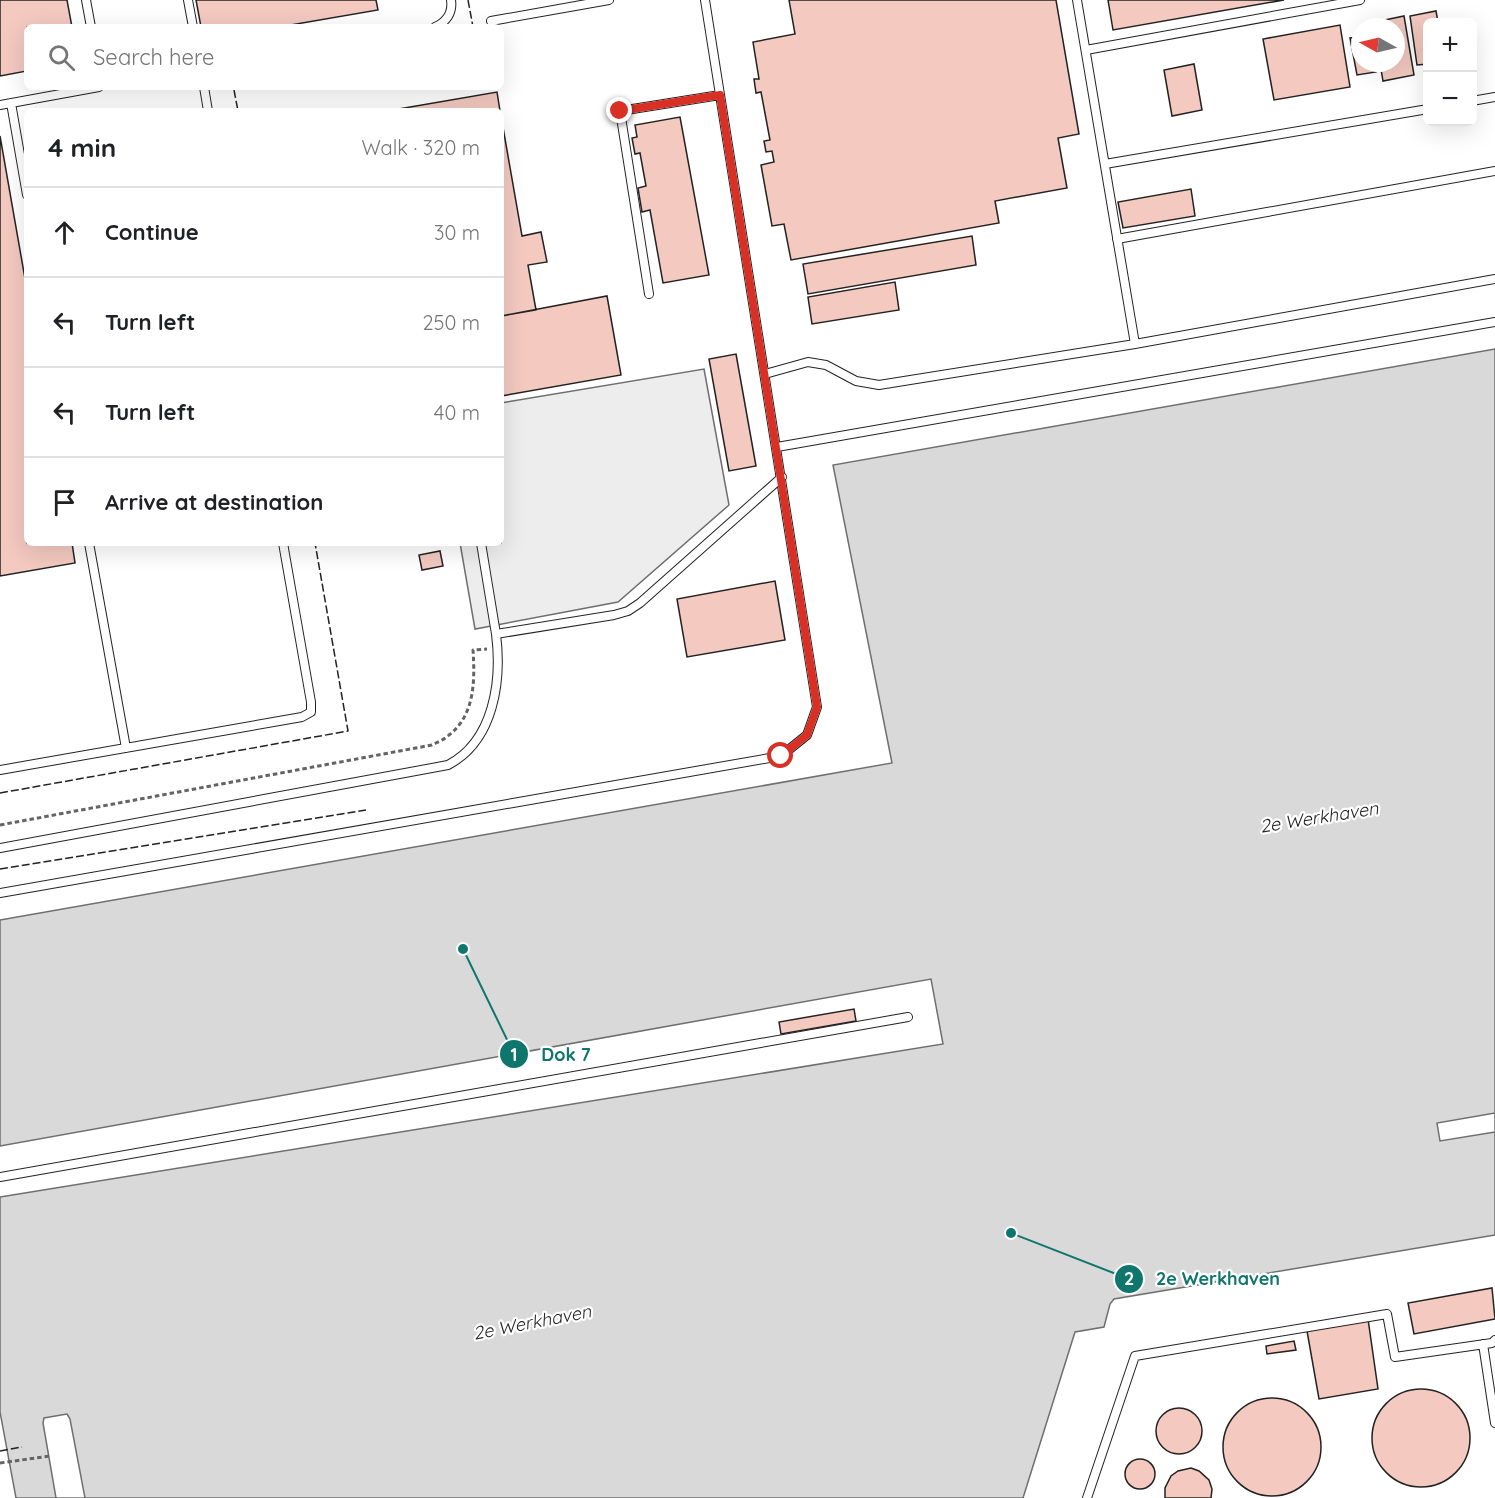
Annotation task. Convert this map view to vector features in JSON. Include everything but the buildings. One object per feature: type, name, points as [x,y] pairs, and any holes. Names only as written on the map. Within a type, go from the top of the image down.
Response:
[{"type":"lane","points":[[86,0],[90,24]]},
{"type":"lane","points":[[188,0],[192,24]]},
{"type":"lane","points":[[442,24],[448,16],[451,0]]},
{"type":"lane","points":[[491,21],[609,0]]},
{"type":"lane","points":[[0,893],[781,756],[807,735],[817,707],[705,0]]},
{"type":"lane","points":[[1077,0],[1135,344]]},
{"type":"lane","points":[[1086,50],[1354,0]]},
{"type":"lane","points":[[0,105],[82,90]]},
{"type":"lane","points":[[204,90],[208,108]]},
{"type":"lane","points":[[649,294],[620,111],[720,95]]},
{"type":"lane","points":[[1477,100],[1495,97]]},
{"type":"lane","points":[[10,103],[24,179]]},
{"type":"lane","points":[[1105,164],[1423,109]]},
{"type":"lane","points":[[1117,239],[1495,171]]},
{"type":"lane","points":[[765,374],[808,362],[826,365],[856,381],[879,385],[1135,344],[1495,279]]},
{"type":"lane","points":[[777,447],[1495,322]]},
{"type":"lane","points":[[496,634],[628,611],[640,603],[782,477]]},
{"type":"lane","points":[[90,546],[126,748]]},
{"type":"lane","points":[[0,770],[302,717],[311,712],[284,546]]},
{"type":"lane","points":[[0,848],[448,765],[466,753],[483,733],[493,696],[498,648],[481,546]]},
{"type":"lane","points":[[0,1177],[908,1017]]},
{"type":"lane","points":[[1087,1498],[1135,1356],[1387,1314],[1395,1357],[1483,1344],[1495,1340]]},
{"type":"lane","points":[[1483,1344],[1495,1423]]},
{"type":"path","points":[[0,825],[432,745],[449,736],[462,721],[470,704],[475,680],[473,650],[498,648]]},
{"type":"path","points":[[0,1463],[50,1456]]},
{"type":"shaded area","points":[[704,369],[729,505],[618,602],[475,629],[461,546],[504,546],[504,402]]},
{"type":"water","points":[[1495,349],[1495,1235],[1114,1299],[1110,1304],[1104,1327],[1075,1332],[1023,1498],[16,1498],[0,1412],[0,1197],[943,1044],[931,979],[0,1146],[0,920],[892,763],[833,465]]},
{"type":"pier","points":[[1495,1113],[1495,1132],[1440,1141],[1437,1123]]},
{"type":"pier","points":[[67,1414],[70,1419],[85,1498],[56,1498],[43,1423],[44,1418]]},
{"type":"fence","points":[[468,0],[472,24]]},
{"type":"fence","points":[[234,90],[237,108]]},
{"type":"fence","points":[[0,793],[348,731],[316,546]]},
{"type":"fence","points":[[0,869],[366,810]]},
{"type":"fence","points":[[0,1451],[22,1447]]},
{"type":"place","name":"Dok 7","points":[[463,949]]},
{"type":"place","name":"2e Werkhaven","points":[[1011,1233]]},
{"type":"route","points":[[620,111],[720,95],[817,707],[807,735],[781,756]]}]
